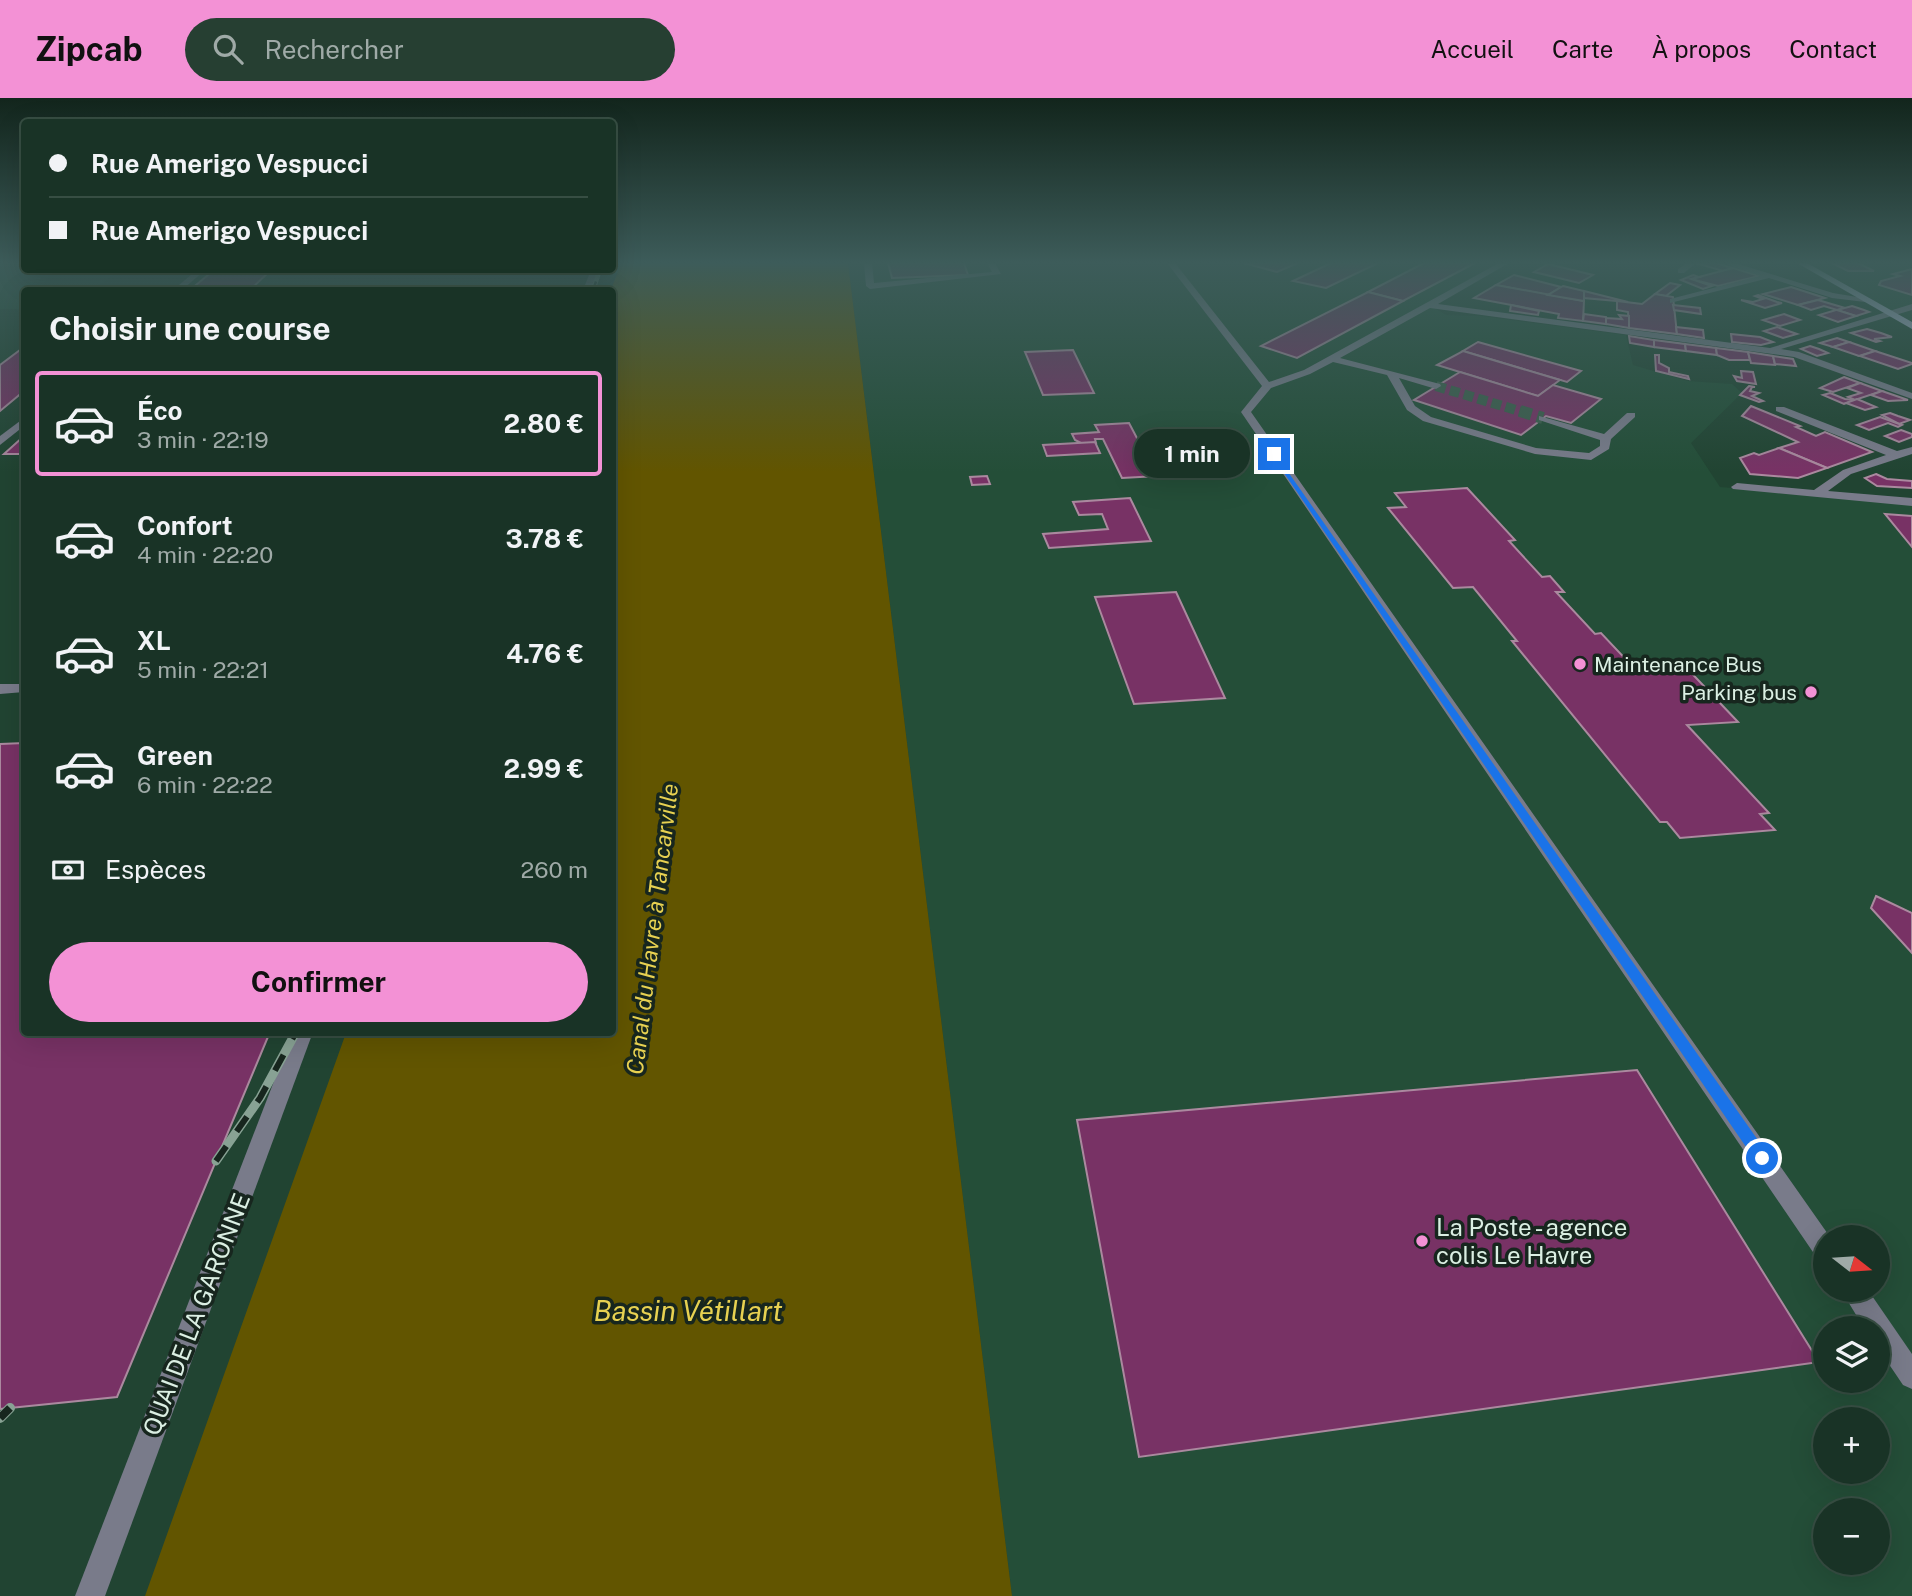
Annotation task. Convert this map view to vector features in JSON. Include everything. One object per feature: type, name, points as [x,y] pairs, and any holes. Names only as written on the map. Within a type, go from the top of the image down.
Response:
[{"type":"street","points":[[1226,333],[1267,386]]},
{"type":"street","points":[[1379,333],[1307,372],[1267,386],[1246,412],[1813,1233]]},
{"type":"street","points":[[1639,333],[1796,354],[1912,396]]},
{"type":"street","points":[[1768,350],[1826,333]]},
{"type":"street","points":[[1333,359],[1436,386]]},
{"type":"street","points":[[1391,373],[1411,408],[1427,419],[1535,451],[1591,457],[1605,447],[1606,438],[1631,415]]},
{"type":"street","points":[[1780,409],[1898,456]]},
{"type":"street","points":[[1543,418],[1606,438]]},
{"type":"street","points":[[0,442],[21,424]]},
{"type":"street","points":[[1816,494],[1847,472],[1912,450]]},
{"type":"street","points":[[1737,487],[1912,502]]},
{"type":"street","points":[[0,689],[21,688]]},
{"type":"street","name":"QUAI DE LA GARONNE","points":[[90,1596],[301,1036]]},
{"type":"street","points":[[1861,1302],[1912,1376]]},
{"type":"shaded area","points":[[857,333],[1626,335],[1633,365],[1688,381],[1732,384],[1742,393],[1691,443],[1720,487],[1912,502],[1912,1596],[1012,1596]]},
{"type":"water","name":"Bassin Vétillart","points":[[616,333],[857,333],[1012,1596],[145,1596],[345,1036],[616,1036]]},
{"type":"building","points":[[1287,333],[1344,333],[1297,358],[1261,346]]},
{"type":"building","points":[[1703,333],[1704,338],[1677,334]]},
{"type":"building","points":[[1769,333],[1797,334],[1783,338]]},
{"type":"building","points":[[1851,333],[1879,333],[1892,337],[1874,339],[1880,341],[1876,342]]},
{"type":"building","points":[[1731,334],[1760,337],[1773,342],[1761,345],[1732,342]]},
{"type":"building","points":[[1629,336],[1654,340],[1654,347],[1630,343]]},
{"type":"building","points":[[1837,338],[1849,342],[1833,347],[1820,343]]},
{"type":"building","points":[[1654,340],[1685,344],[1686,351],[1654,347]]},
{"type":"building","points":[[1478,342],[1581,371],[1567,382],[1463,351]]},
{"type":"building","points":[[1849,342],[1875,351],[1859,356],[1833,347]]},
{"type":"building","points":[[1685,344],[1716,348],[1717,355],[1686,351]]},
{"type":"building","points":[[1810,346],[1828,353],[1817,356],[1801,349]]},
{"type":"building","points":[[1716,348],[1748,352],[1750,360],[1729,360],[1717,355]]},
{"type":"building","points":[[21,349],[21,394],[0,411],[0,365]]},
{"type":"building","points":[[1073,350],[1094,393],[1043,395],[1025,352]]},
{"type":"building","points":[[1463,351],[1560,380],[1538,396],[1437,365]]},
{"type":"building","points":[[1875,351],[1912,364],[1898,369],[1860,356]]},
{"type":"building","points":[[1748,352],[1773,356],[1775,365],[1751,363]]},
{"type":"building","points":[[1655,355],[1659,355],[1659,363],[1669,368],[1669,372],[1688,376],[1689,379],[1656,371]]},
{"type":"building","points":[[1773,356],[1793,359],[1796,366],[1775,364]]},
{"type":"building","points":[[1741,371],[1753,372],[1756,384],[1737,381],[1734,376],[1742,378]]},
{"type":"building","points":[[1460,372],[1538,396],[1553,385],[1601,399],[1571,423],[1546,416],[1521,435],[1414,400]]},
{"type":"building","points":[[1844,377],[1860,383],[1833,392],[1820,388]]},
{"type":"building","points":[[1860,383],[1882,391],[1855,400],[1848,397],[1861,393],[1847,388]]},
{"type":"building","points":[[1749,386],[1755,387],[1750,391],[1759,393],[1752,396],[1763,401],[1740,395]]},
{"type":"building","points":[[1882,391],[1908,400],[1888,401],[1871,395]]},
{"type":"building","points":[[1830,393],[1855,400],[1844,404],[1823,395]]},
{"type":"building","points":[[1857,399],[1876,407],[1865,410],[1846,403]]},
{"type":"building","points":[[1751,406],[1800,426],[1796,427],[1816,436],[1825,432],[1872,452],[1827,468],[1779,448],[1798,442],[1742,416]]},
{"type":"building","points":[[1890,413],[1910,420],[1899,424],[1882,415]]},
{"type":"building","points":[[1880,417],[1902,425],[1898,427],[1888,423],[1869,430],[1857,425]]},
{"type":"building","points":[[1129,423],[1157,476],[1122,478],[1103,439],[1095,439],[1096,443],[1081,443],[1075,440],[1072,434],[1099,432],[1095,425]]},
{"type":"building","points":[[1901,430],[1912,434],[1912,437],[1899,442],[1885,436]]},
{"type":"building","points":[[21,439],[21,454],[4,454]]},
{"type":"building","points":[[1095,442],[1100,453],[1047,456],[1043,445]]},
{"type":"building","points":[[1779,448],[1827,468],[1798,478],[1750,474],[1740,458]]},
{"type":"building","points":[[1876,474],[1887,479],[1912,481],[1912,488],[1877,486],[1865,478]]},
{"type":"building","points":[[987,476],[990,484],[972,485],[970,477]]},
{"type":"building","name":"Maintenance Bus","points":[[1467,488],[1515,540],[1509,541],[1542,577],[1550,576],[1564,592],[1556,592],[1595,634],[1601,633],[1632,666],[1681,662],[1738,722],[1687,725],[1769,813],[1760,814],[1775,830],[1680,838],[1667,822],[1660,822],[1512,641],[1517,641],[1473,587],[1453,588],[1388,508],[1406,507],[1395,493]]},
{"type":"building","points":[[1130,498],[1151,541],[1049,548],[1043,534],[1108,529],[1102,514],[1079,515],[1073,502]]},
{"type":"building","points":[[1885,514],[1912,516],[1912,547]]},
{"type":"building","points":[[1176,592],[1225,698],[1134,704],[1095,597]]},
{"type":"building","points":[[21,743],[21,1036],[268,1036],[117,1397],[0,1409],[0,744]]},
{"type":"building","points":[[1876,896],[1912,913],[1912,953],[1871,908]]},
{"type":"building","name":"La Poste - agence colis Le Havre","points":[[1637,1070],[1813,1352],[1813,1363],[1139,1457],[1077,1120]]},
{"type":"tunnel","points":[[1436,386],[1526,413]]},
{"type":"tunnel","points":[[1520,411],[1543,418]]},
{"type":"railway","points":[[216,1161],[260,1098],[294,1036]]},
{"type":"railway","points":[[0,1418],[10,1408]]},
{"type":"place","name":"Maintenance Bus","points":[[1580,664]]},
{"type":"place","name":"Parking bus","points":[[1811,692]]},
{"type":"place","name":"La Poste - agence colis Le Havre","points":[[1422,1241]]},
{"type":"route","points":[[1274,454],[1762,1158]]},
{"type":"water label","name":"Canal du Havre à Tancarville","points":[[652,929]]}]
